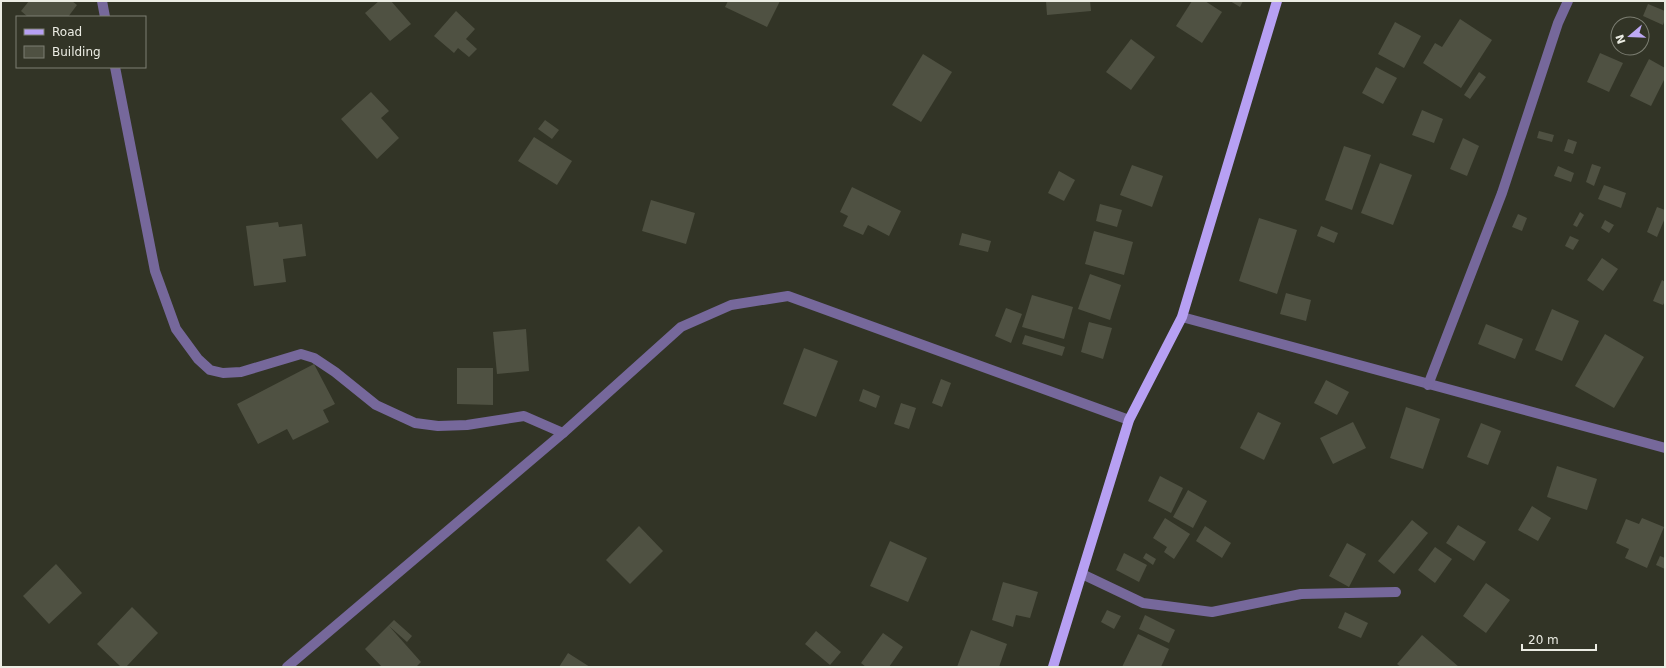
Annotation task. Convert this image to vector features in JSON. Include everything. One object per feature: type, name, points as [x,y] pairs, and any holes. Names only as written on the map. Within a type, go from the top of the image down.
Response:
[{"type":"main road","points":[[1053,667],[1129,420],[1182,317],[1276,1]]},
{"type":"street","points":[[102,1],[105,16]]},
{"type":"street","points":[[1428,385],[1502,193],[1558,23],[1568,1]]},
{"type":"street","points":[[115,68],[155,271],[176,329],[198,360],[210,370],[223,373],[240,372],[301,354],[314,358],[330,368],[376,405],[415,423],[438,426],[467,425],[524,416],[563,433]]},
{"type":"street","points":[[287,667],[563,433],[680,327],[731,306],[788,296],[1129,420]]},
{"type":"street","points":[[1182,317],[1428,385],[1665,448]]},
{"type":"street","points":[[1082,574],[1143,603],[1212,612],[1301,594],[1396,592]]},
{"type":"building","points":[[29,1],[72,1],[77,5],[69,16],[27,16],[21,11]]},
{"type":"building","points":[[379,1],[391,1],[411,24],[390,41],[365,13]]},
{"type":"building","points":[[728,1],[780,1],[767,27],[725,7]]},
{"type":"building","points":[[1046,1],[1090,1],[1091,11],[1047,15]]},
{"type":"building","points":[[1192,1],[1205,1],[1222,12],[1202,43],[1176,26]]},
{"type":"building","points":[[1230,1],[1243,1],[1240,7]]},
{"type":"building","points":[[1648,4],[1665,11],[1663,25],[1650,19],[1650,16],[1643,16]]},
{"type":"building","points":[[456,11],[475,29],[466,39],[477,49],[469,57],[458,48],[454,53],[434,36]]},
{"type":"building","points":[[1460,19],[1492,40],[1461,88],[1423,63],[1435,43],[1442,47]]},
{"type":"building","points":[[1395,22],[1421,36],[1404,68],[1378,54]]},
{"type":"building","points":[[1131,39],[1155,57],[1131,90],[1106,72]]},
{"type":"building","points":[[1600,53],[1623,63],[1609,92],[1587,82]]},
{"type":"building","points":[[923,54],[952,72],[921,122],[892,105]]},
{"type":"building","points":[[1649,59],[1665,68],[1665,78],[1651,106],[1630,96]]},
{"type":"building","points":[[1376,67],[1397,78],[1383,104],[1362,93]]},
{"type":"building","points":[[1479,72],[1486,77],[1470,99],[1464,95]]},
{"type":"building","points":[[371,92],[389,111],[381,118],[399,138],[377,159],[341,119]]},
{"type":"building","points":[[1422,110],[1443,119],[1434,143],[1412,135]]},
{"type":"building","points":[[545,120],[559,130],[552,139],[538,129]]},
{"type":"building","points":[[1539,131],[1554,135],[1552,142],[1537,138]]},
{"type":"building","points":[[534,137],[572,161],[557,185],[518,161]]},
{"type":"building","points":[[1463,138],[1479,146],[1467,176],[1450,169]]},
{"type":"building","points":[[1568,139],[1577,142],[1573,154],[1564,151]]},
{"type":"building","points":[[1344,146],[1371,155],[1352,210],[1325,200]]},
{"type":"building","points":[[1380,163],[1412,175],[1393,225],[1361,213]]},
{"type":"building","points":[[1592,164],[1601,167],[1594,186],[1586,182]]},
{"type":"building","points":[[1132,165],[1163,176],[1152,207],[1120,195]]},
{"type":"building","points":[[1558,166],[1574,173],[1571,182],[1554,176]]},
{"type":"building","points":[[1059,171],[1075,180],[1064,201],[1048,193]]},
{"type":"building","points":[[1604,185],[1626,193],[1621,208],[1598,199]]},
{"type":"building","points":[[852,187],[901,211],[889,236],[868,225],[863,235],[843,226],[848,216],[840,212]]},
{"type":"building","points":[[651,200],[695,213],[686,244],[642,231]]},
{"type":"building","points":[[1100,204],[1122,210],[1117,227],[1096,221]]},
{"type":"building","points":[[1657,207],[1665,210],[1665,218],[1657,237],[1647,232]]},
{"type":"building","points":[[1580,212],[1584,215],[1577,227],[1573,225]]},
{"type":"building","points":[[1518,214],[1527,218],[1522,231],[1512,227]]},
{"type":"building","points":[[1259,218],[1297,230],[1277,294],[1239,281]]},
{"type":"building","points":[[1605,220],[1614,225],[1609,233],[1601,228]]},
{"type":"building","points":[[278,222],[279,227],[302,224],[306,256],[283,259],[286,282],[254,286],[246,226]]},
{"type":"building","points":[[1321,226],[1338,233],[1334,243],[1317,236]]},
{"type":"building","points":[[1094,231],[1133,242],[1124,275],[1085,264]]},
{"type":"building","points":[[962,233],[991,241],[988,252],[959,245]]},
{"type":"building","points":[[1570,236],[1579,240],[1573,250],[1565,246]]},
{"type":"building","points":[[1602,258],[1618,269],[1603,291],[1587,280]]},
{"type":"building","points":[[1090,274],[1121,285],[1110,320],[1078,309]]},
{"type":"building","points":[[1662,280],[1665,282],[1665,301],[1663,305],[1653,301]]},
{"type":"building","points":[[1286,293],[1311,300],[1306,321],[1280,314]]},
{"type":"building","points":[[1032,295],[1073,307],[1064,339],[1022,327]]},
{"type":"building","points":[[1006,308],[1022,314],[1011,343],[995,336]]},
{"type":"building","points":[[1552,309],[1579,321],[1562,361],[1535,350]]},
{"type":"building","points":[[1089,322],[1112,328],[1103,359],[1081,352]]},
{"type":"building","points":[[1486,324],[1523,339],[1515,359],[1478,344]]},
{"type":"building","points":[[526,329],[529,371],[497,374],[493,332]]},
{"type":"building","points":[[1605,334],[1644,357],[1614,408],[1575,386]]},
{"type":"building","points":[[1025,335],[1065,347],[1062,356],[1022,344]]},
{"type":"building","points":[[804,348],[838,361],[816,417],[783,404]]},
{"type":"building","points":[[314,364],[335,404],[323,410],[329,422],[293,440],[287,429],[258,444],[237,404]]},
{"type":"building","points":[[457,368],[493,368],[493,405],[457,404]]},
{"type":"building","points":[[941,379],[951,383],[942,407],[932,403]]},
{"type":"building","points":[[1326,380],[1349,392],[1337,415],[1314,403]]},
{"type":"building","points":[[863,389],[880,396],[876,408],[859,401]]},
{"type":"building","points":[[901,403],[916,408],[909,429],[894,424]]},
{"type":"building","points":[[1406,407],[1440,419],[1423,469],[1390,458]]},
{"type":"building","points":[[1258,412],[1281,423],[1264,460],[1240,448]]},
{"type":"building","points":[[1353,422],[1366,448],[1333,464],[1320,438]]},
{"type":"building","points":[[1481,423],[1501,431],[1488,465],[1467,457]]},
{"type":"building","points":[[1557,466],[1597,479],[1587,510],[1547,497]]},
{"type":"building","points":[[1160,476],[1183,488],[1171,513],[1148,501]]},
{"type":"building","points":[[1188,490],[1207,501],[1193,528],[1173,517]]},
{"type":"building","points":[[1532,506],[1551,518],[1538,541],[1518,530]]},
{"type":"building","points":[[1165,518],[1190,534],[1174,559],[1164,552],[1167,547],[1153,538]]},
{"type":"building","points":[[1642,518],[1664,527],[1647,568],[1625,558],[1629,549],[1616,543],[1626,519],[1639,524]]},
{"type":"building","points":[[1412,520],[1428,533],[1394,574],[1378,561]]},
{"type":"building","points":[[1458,525],[1486,542],[1474,561],[1446,543]]},
{"type":"building","points":[[639,526],[663,551],[630,584],[606,560]]},
{"type":"building","points":[[1205,526],[1231,543],[1222,558],[1196,541]]},
{"type":"building","points":[[890,541],[927,558],[908,602],[870,586]]},
{"type":"building","points":[[1347,543],[1366,554],[1349,587],[1329,576]]},
{"type":"building","points":[[1435,547],[1452,559],[1435,583],[1418,570]]},
{"type":"building","points":[[1124,553],[1147,565],[1139,582],[1116,570]]},
{"type":"building","points":[[1146,553],[1156,559],[1153,565],[1143,558]]},
{"type":"building","points":[[1660,556],[1665,558],[1665,569],[1656,565]]},
{"type":"building","points":[[56,564],[82,593],[49,624],[23,596]]},
{"type":"building","points":[[1003,582],[1038,592],[1030,618],[1016,615],[1013,627],[992,620]]},
{"type":"building","points":[[1486,583],[1510,600],[1486,633],[1463,616]]},
{"type":"building","points":[[132,607],[158,633],[126,667],[121,667],[97,644]]},
{"type":"building","points":[[1107,610],[1121,616],[1114,629],[1101,622]]},
{"type":"building","points":[[1345,612],[1368,623],[1361,638],[1338,628]]},
{"type":"building","points":[[1145,615],[1175,630],[1169,643],[1139,629]]},
{"type":"building","points":[[394,620],[412,636],[407,642],[389,626],[421,662],[416,667],[382,667],[365,649]]},
{"type":"building","points":[[971,630],[1007,644],[999,667],[957,667]]},
{"type":"building","points":[[816,631],[841,652],[830,665],[805,644]]},
{"type":"building","points":[[883,633],[903,647],[889,667],[866,667],[861,663]]},
{"type":"building","points":[[1138,634],[1169,649],[1161,667],[1122,667]]},
{"type":"building","points":[[1422,635],[1459,667],[1401,667],[1397,664]]},
{"type":"building","points":[[568,653],[590,667],[559,667]]}]
